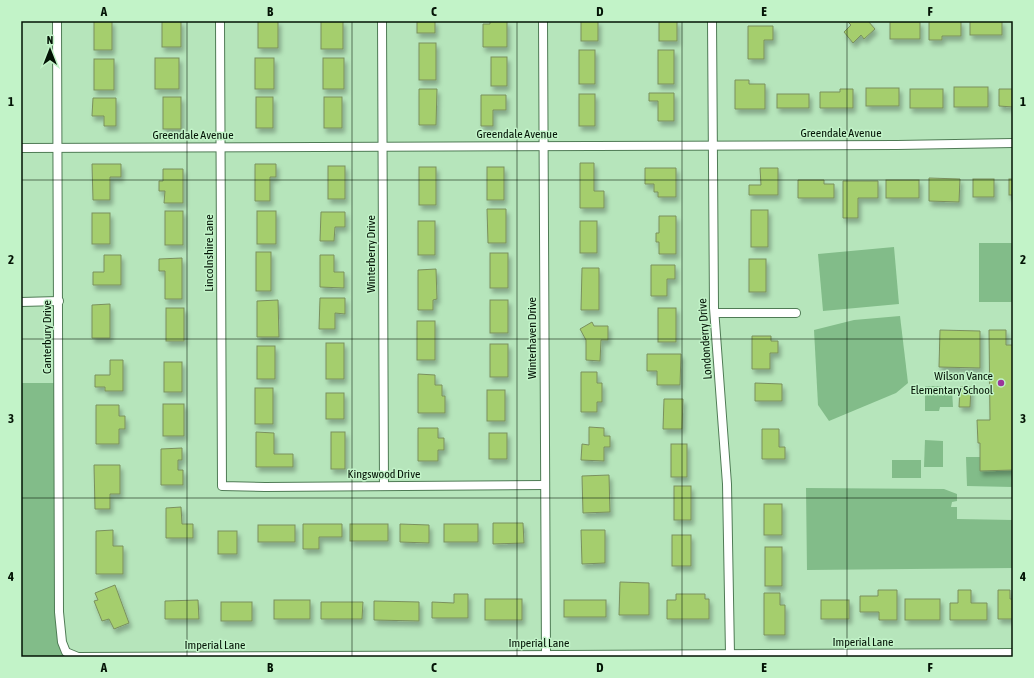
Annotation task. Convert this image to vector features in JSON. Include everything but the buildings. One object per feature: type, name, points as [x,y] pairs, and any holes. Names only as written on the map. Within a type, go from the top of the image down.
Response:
[{"type":"street","name":"Canterbury Drive","points":[[57,21],[59,612],[62,642],[66,652]]},
{"type":"street","name":"Lincolnshire Lane","points":[[220,21],[222,486]]},
{"type":"street","name":"Winterberry Drive","points":[[382,21],[384,486]]},
{"type":"street","name":"Winterhaven Drive","points":[[543,21],[546,655]]},
{"type":"street","name":"Londonderry Drive","points":[[712,21],[715,313],[728,484],[730,654]]},
{"type":"street","name":"Greendale Avenue","points":[[21,148],[713,146],[1013,143]]},
{"type":"street","points":[[21,302],[59,301]]},
{"type":"street","points":[[715,313],[796,313]]},
{"type":"street","name":"Kingswood Drive","points":[[222,486],[545,485]]},
{"type":"street","name":"Imperial Lane","points":[[66,652],[78,657],[639,656],[730,654],[1013,653]]},
{"type":"green space","points":[[979,243],[1013,243],[1013,302],[979,302]]},
{"type":"green space","points":[[894,247],[899,304],[823,311],[818,254]]},
{"type":"green space","points":[[900,316],[908,383],[896,393],[829,421],[818,405],[814,330],[854,320]]},
{"type":"green space","points":[[21,383],[59,383],[59,612],[66,652],[78,657],[21,657]]},
{"type":"green space","points":[[925,386],[941,386],[946,390],[952,390],[953,407],[940,407],[939,411],[925,411]]},
{"type":"green space","points":[[925,440],[943,441],[943,467],[924,467]]},
{"type":"green space","points":[[966,457],[980,457],[980,471],[1013,470],[1013,487],[967,486]]},
{"type":"green space","points":[[892,460],[921,460],[921,478],[892,478]]},
{"type":"green space","points":[[806,488],[944,489],[957,494],[957,501],[952,502],[951,507],[957,507],[957,519],[1013,520],[1013,568],[807,570]]},
{"type":"place","name":"Wilson Vance Elementary School","points":[[1001,383]]}]
